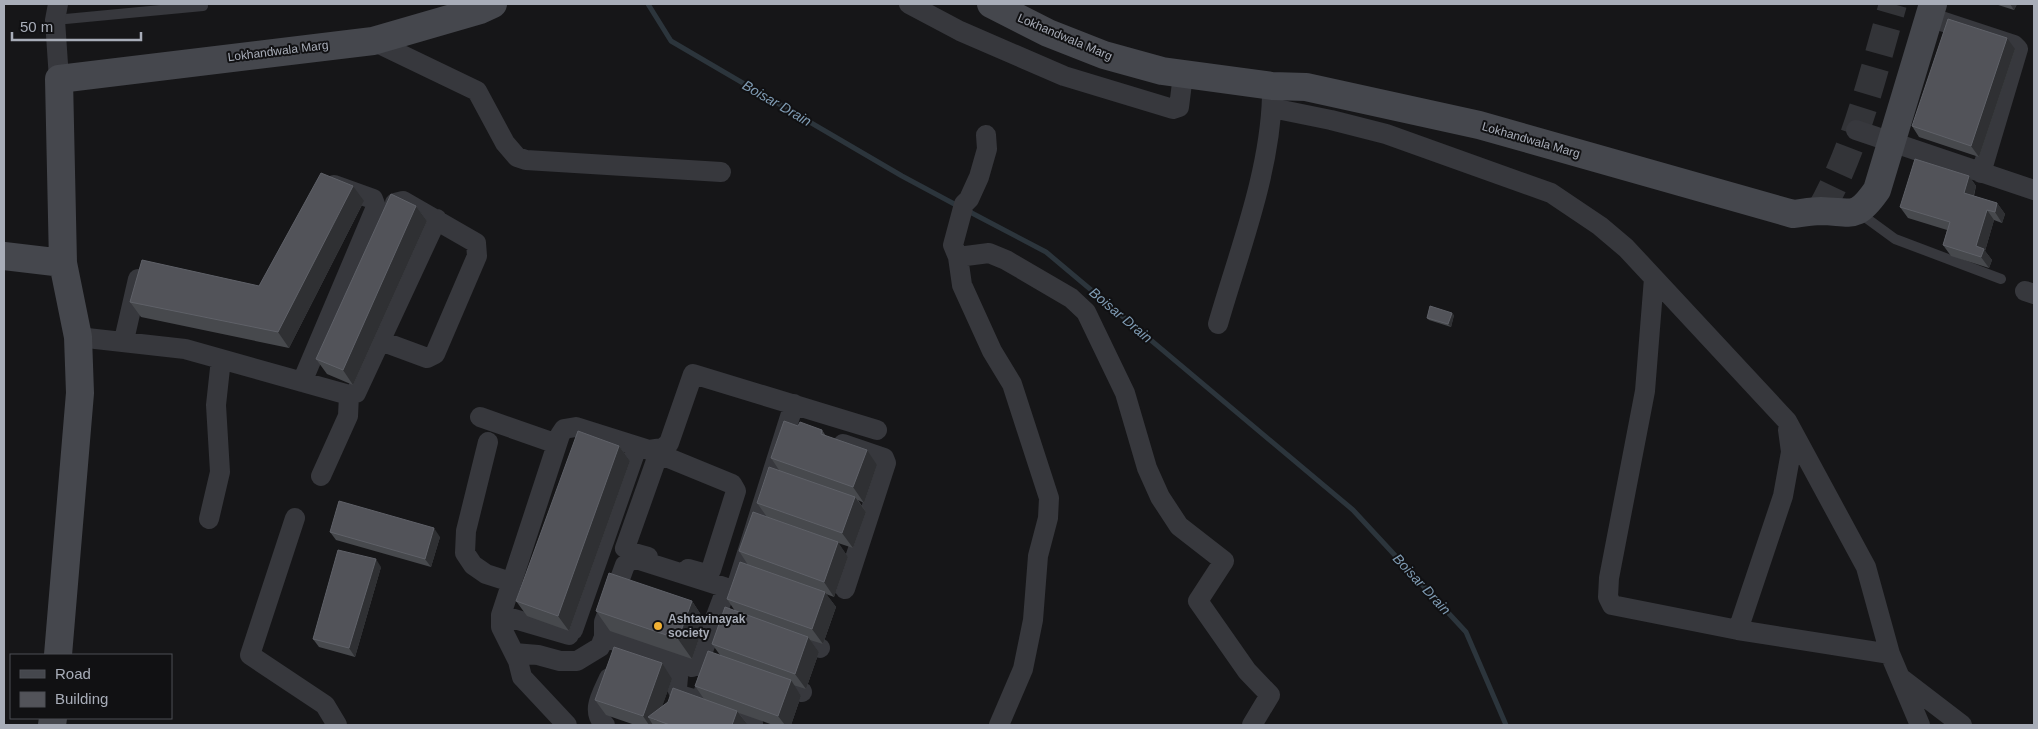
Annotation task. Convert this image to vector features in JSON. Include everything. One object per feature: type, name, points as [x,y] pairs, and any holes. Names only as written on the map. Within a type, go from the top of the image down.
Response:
[{"type":"street","name":"Lokhandwala Marg","points":[[59,79],[373,41],[480,10],[493,4]]},
{"type":"street","points":[[909,4],[960,31],[1064,76],[1173,109],[1178,106],[1184,75]]},
{"type":"street","name":"Lokhandwala Marg","points":[[991,4],[1048,33],[1104,55],[1162,71],[1272,97],[1306,87],[1479,125],[1793,214],[1820,211],[1841,214],[1858,212]]},
{"type":"street","points":[[1858,212],[1867,204],[1877,190],[1931,10],[2014,45],[2018,49],[1981,173]]},
{"type":"street","points":[[56,12],[63,263],[78,337],[80,393],[58,654]]},
{"type":"street","points":[[373,41],[477,91],[505,144],[517,157],[526,160],[721,172]]},
{"type":"street","points":[[1218,324],[1264,166],[1272,97],[1331,120],[1386,134],[1551,193],[1600,226],[1626,248],[1787,421],[1866,567],[1890,654],[1920,725]]},
{"type":"street","points":[[1856,130],[2034,190]]},
{"type":"street","points":[[986,135],[987,149],[979,177],[969,199],[964,204],[956,251],[962,285],[992,351],[1012,384],[1049,498],[1048,518],[1038,556],[1033,620],[1023,669],[999,725]]},
{"type":"street","points":[[302,382],[376,207],[372,199],[332,184],[320,187],[315,195]]},
{"type":"street","points":[[376,207],[403,201],[476,243],[477,256],[435,354],[427,358],[381,341]]},
{"type":"street","points":[[78,337],[124,340],[185,349],[349,395],[356,393],[360,388],[437,219]]},
{"type":"street","points":[[956,251],[988,253],[1006,260],[1070,298],[1086,312],[1125,393],[1147,468],[1160,497],[1179,526],[1224,562],[1198,601],[1247,671],[1270,695],[1252,725]]},
{"type":"street","points":[[4,256],[63,263]]},
{"type":"street","points":[[124,340],[138,276],[146,265],[155,267]]},
{"type":"street","points":[[1654,278],[1645,391],[1609,578],[1608,597],[1612,605],[1738,630],[1890,654]]},
{"type":"street","points":[[209,519],[220,472],[216,405],[221,359]]},
{"type":"street","points":[[648,451],[663,448],[669,443],[693,374],[877,430]]},
{"type":"street","points":[[321,476],[348,416],[349,395]]},
{"type":"street","points":[[701,701],[723,664],[732,616],[751,572],[781,477],[804,432],[794,404]]},
{"type":"street","points":[[480,417],[557,444]]},
{"type":"street","points":[[1738,630],[1783,496],[1791,452],[1787,421]]},
{"type":"street","points":[[567,725],[522,677],[514,653],[501,627],[501,615],[511,582],[557,444],[564,429],[576,427],[648,451],[732,484],[736,491],[711,570],[706,574],[630,552],[625,548],[648,451]]},
{"type":"street","points":[[804,432],[884,458],[886,463],[862,505],[847,552],[845,589]]},
{"type":"street","points":[[488,442],[466,531],[465,553],[473,566],[486,574],[511,582]]},
{"type":"street","points":[[501,615],[571,633],[648,451]]},
{"type":"street","points":[[295,518],[250,655],[325,705],[337,725]]},
{"type":"street","points":[[514,653],[538,654],[560,661],[577,661],[599,644],[604,622],[625,566],[633,558],[724,587],[725,592],[698,664],[692,667],[599,644]]},
{"type":"street","points":[[774,631],[820,648]]},
{"type":"street","points":[[599,644],[617,658]]},
{"type":"street","points":[[605,725],[598,716],[597,706],[617,658],[623,656],[678,677],[677,688],[680,695],[701,701],[705,706],[753,723]]},
{"type":"street","points":[[758,676],[802,692]]},
{"type":"street","points":[[1902,679],[1962,725]]},
{"type":"lane","points":[[56,12],[203,6]]},
{"type":"lane","points":[[1858,212],[1895,239],[2001,279]]},
{"type":"building","points":[[1948,19],[2007,38],[1971,146],[1912,126]]},
{"type":"building","points":[[1915,159],[1969,176],[1964,193],[1997,203],[1995,212],[1987,210],[1976,246],[1984,249],[1981,257],[1943,245],[1950,222],[1900,207]]},
{"type":"building","points":[[321,173],[353,186],[278,332],[130,302],[142,260],[259,286]]},
{"type":"building","points":[[391,194],[416,206],[343,370],[316,359]]},
{"type":"building","points":[[1430,306],[1452,313],[1448,324],[1427,318]]},
{"type":"building","points":[[784,421],[798,426],[800,422],[822,430],[821,434],[867,450],[853,487],[771,458]]},
{"type":"building","points":[[578,431],[619,446],[558,616],[516,601]]},
{"type":"building","points":[[769,467],[855,497],[842,533],[757,503]]},
{"type":"building","points":[[339,501],[434,528],[425,559],[330,532]]},
{"type":"building","points":[[753,512],[838,542],[824,582],[739,551]]},
{"type":"building","points":[[338,550],[376,559],[349,648],[313,639]]},
{"type":"building","points":[[740,562],[825,592],[812,629],[727,599]]},
{"type":"building","points":[[609,573],[692,601],[678,639],[596,611]]},
{"type":"building","points":[[725,607],[808,637],[795,674],[712,644]]},
{"type":"building","points":[[614,647],[662,663],[643,716],[595,700]]},
{"type":"building","points":[[708,651],[791,680],[778,716],[695,686]]},
{"type":"building","points":[[673,688],[737,711],[732,725],[670,725],[648,717],[668,702]]},
{"type":"waterway","name":"Boisar Drain","points":[[648,4],[671,41],[902,176],[958,206]]},
{"type":"waterway","name":"Boisar Drain","points":[[968,211],[1046,252],[1353,510],[1466,632],[1506,725]]},
{"type":"tunnel","points":[[1820,211],[1833,187],[1854,136],[1893,4]]},
{"type":"place","name":"Ashtavinayak society","points":[[658,626]]}]
